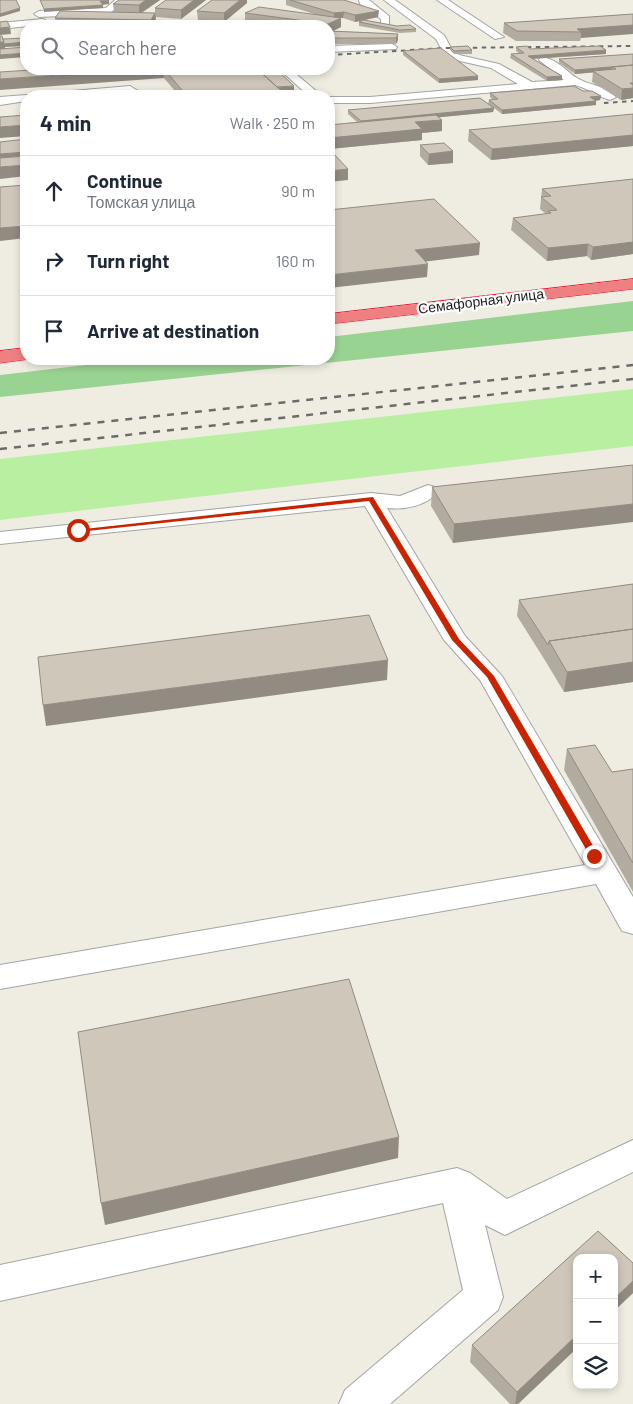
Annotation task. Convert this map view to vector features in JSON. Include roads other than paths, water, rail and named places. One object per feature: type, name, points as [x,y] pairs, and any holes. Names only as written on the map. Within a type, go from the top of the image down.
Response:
[{"type":"highway","name":"Семафорная улица","points":[[335,318],[633,284]]},
{"type":"highway","points":[[0,356],[20,354]]},
{"type":"street","points":[[27,20],[40,17],[109,11],[120,0]]},
{"type":"street","points":[[350,0],[363,1],[386,18],[385,25]]},
{"type":"street","points":[[389,0],[440,37],[447,50],[455,57],[495,66],[530,86]]},
{"type":"street","points":[[442,0],[499,37]]},
{"type":"street","points":[[0,26],[20,22]]},
{"type":"street","points":[[335,49],[392,47]]},
{"type":"street","points":[[544,60],[572,80],[592,86],[610,98]]},
{"type":"street","points":[[291,75],[309,90]]},
{"type":"street","points":[[335,100],[370,100],[530,86],[597,76]]},
{"type":"street","points":[[118,90],[131,90]]},
{"type":"street","points":[[9,115],[5,100],[20,99]]},
{"type":"street","points":[[0,538],[370,499],[393,504],[415,500],[437,490]]},
{"type":"street","points":[[370,499],[456,640],[490,676],[633,923]]},
{"type":"street","points":[[0,977],[604,872]]},
{"type":"street","points":[[0,1284],[457,1184],[505,1218],[633,1155]]},
{"type":"street","points":[[359,1404],[484,1297],[457,1184]]},
{"type":"railway","points":[[335,55],[445,48],[633,46]]},
{"type":"railway","points":[[604,103],[633,101]]},
{"type":"railway","points":[[0,433],[633,365]]},
{"type":"railway","points":[[0,449],[633,379]]}]
